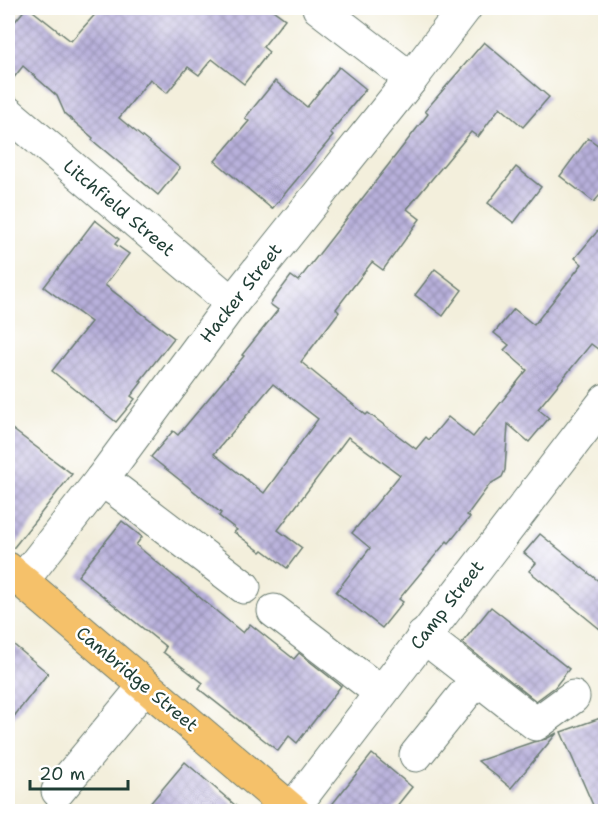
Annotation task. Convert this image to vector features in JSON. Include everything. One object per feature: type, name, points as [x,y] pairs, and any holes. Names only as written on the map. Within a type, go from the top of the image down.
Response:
[{"type":"main road","name":"Cambridge Street","points":[[15,575],[292,811]]},
{"type":"street","points":[[319,8],[411,79]]},
{"type":"street","name":"Hacker Street","points":[[15,575],[101,480],[231,303],[411,79],[465,8]]},
{"type":"street","name":"Litchfield Street","points":[[8,113],[231,303]]},
{"type":"street","name":"Camp Street","points":[[292,811],[380,692],[606,400]]},
{"type":"street","points":[[101,480],[244,587]]},
{"type":"street","points":[[274,611],[380,692]]},
{"type":"street","points":[[423,636],[536,724],[573,698]]},
{"type":"street","points":[[417,755],[477,679]]},
{"type":"street","points":[[58,791],[145,686]]},
{"type":"building","points":[[26,8],[71,41],[101,8],[270,8],[285,19],[263,47],[269,52],[244,84],[212,59],[199,75],[188,67],[167,93],[150,79],[119,118],[180,168],[158,195],[92,140],[93,138],[65,114],[57,96],[23,66],[8,85],[8,30]]},
{"type":"building","points":[[484,42],[549,97],[523,127],[500,107],[478,137],[471,132],[407,209],[420,219],[383,270],[372,262],[336,309],[339,312],[301,362],[366,415],[368,413],[416,449],[426,437],[429,440],[448,417],[473,437],[527,370],[504,350],[509,345],[494,333],[514,309],[534,325],[582,264],[575,258],[606,221],[606,355],[591,344],[538,409],[549,418],[529,442],[508,424],[505,470],[502,477],[490,484],[467,515],[470,517],[399,599],[403,602],[382,628],[336,592],[370,548],[352,533],[400,475],[348,437],[278,530],[302,548],[287,568],[234,532],[237,530],[219,516],[221,513],[151,457],[173,431],[178,435],[244,356],[242,355],[278,310],[270,304],[291,276],[298,281],[428,114],[425,111]],"holes":[[[273,384],[318,419],[264,493],[214,454]]]},
{"type":"building","points":[[339,67],[366,89],[330,133],[333,136],[272,209],[215,161],[249,121],[245,118],[275,81],[307,107]]},
{"type":"building","points":[[588,138],[606,151],[606,188],[594,202],[560,176]]},
{"type":"building","points":[[516,167],[541,187],[514,223],[488,203]]},
{"type":"building","points":[[95,220],[119,239],[115,244],[129,254],[105,285],[174,338],[140,381],[142,382],[131,396],[135,399],[116,422],[52,371],[91,322],[44,287]]},
{"type":"building","points":[[435,269],[462,290],[443,316],[415,295]]},
{"type":"building","points":[[8,426],[72,474],[11,551],[8,551]]},
{"type":"building","points":[[122,521],[142,537],[136,545],[243,633],[250,624],[294,659],[299,653],[341,686],[297,743],[289,736],[278,751],[199,689],[203,683],[163,652],[166,647],[78,576]]},
{"type":"building","points":[[540,534],[606,587],[606,634],[529,571],[536,563],[524,553]]},
{"type":"building","points":[[491,607],[569,669],[555,687],[536,701],[462,643]]},
{"type":"building","points":[[8,640],[48,673],[8,724]]},
{"type":"building","points":[[606,716],[606,812],[596,812],[561,732]]},
{"type":"building","points":[[557,733],[511,788],[478,761],[546,739]]},
{"type":"building","points":[[372,754],[412,787],[392,812],[326,812]]},
{"type":"building","points":[[185,762],[243,812],[143,812]]}]
